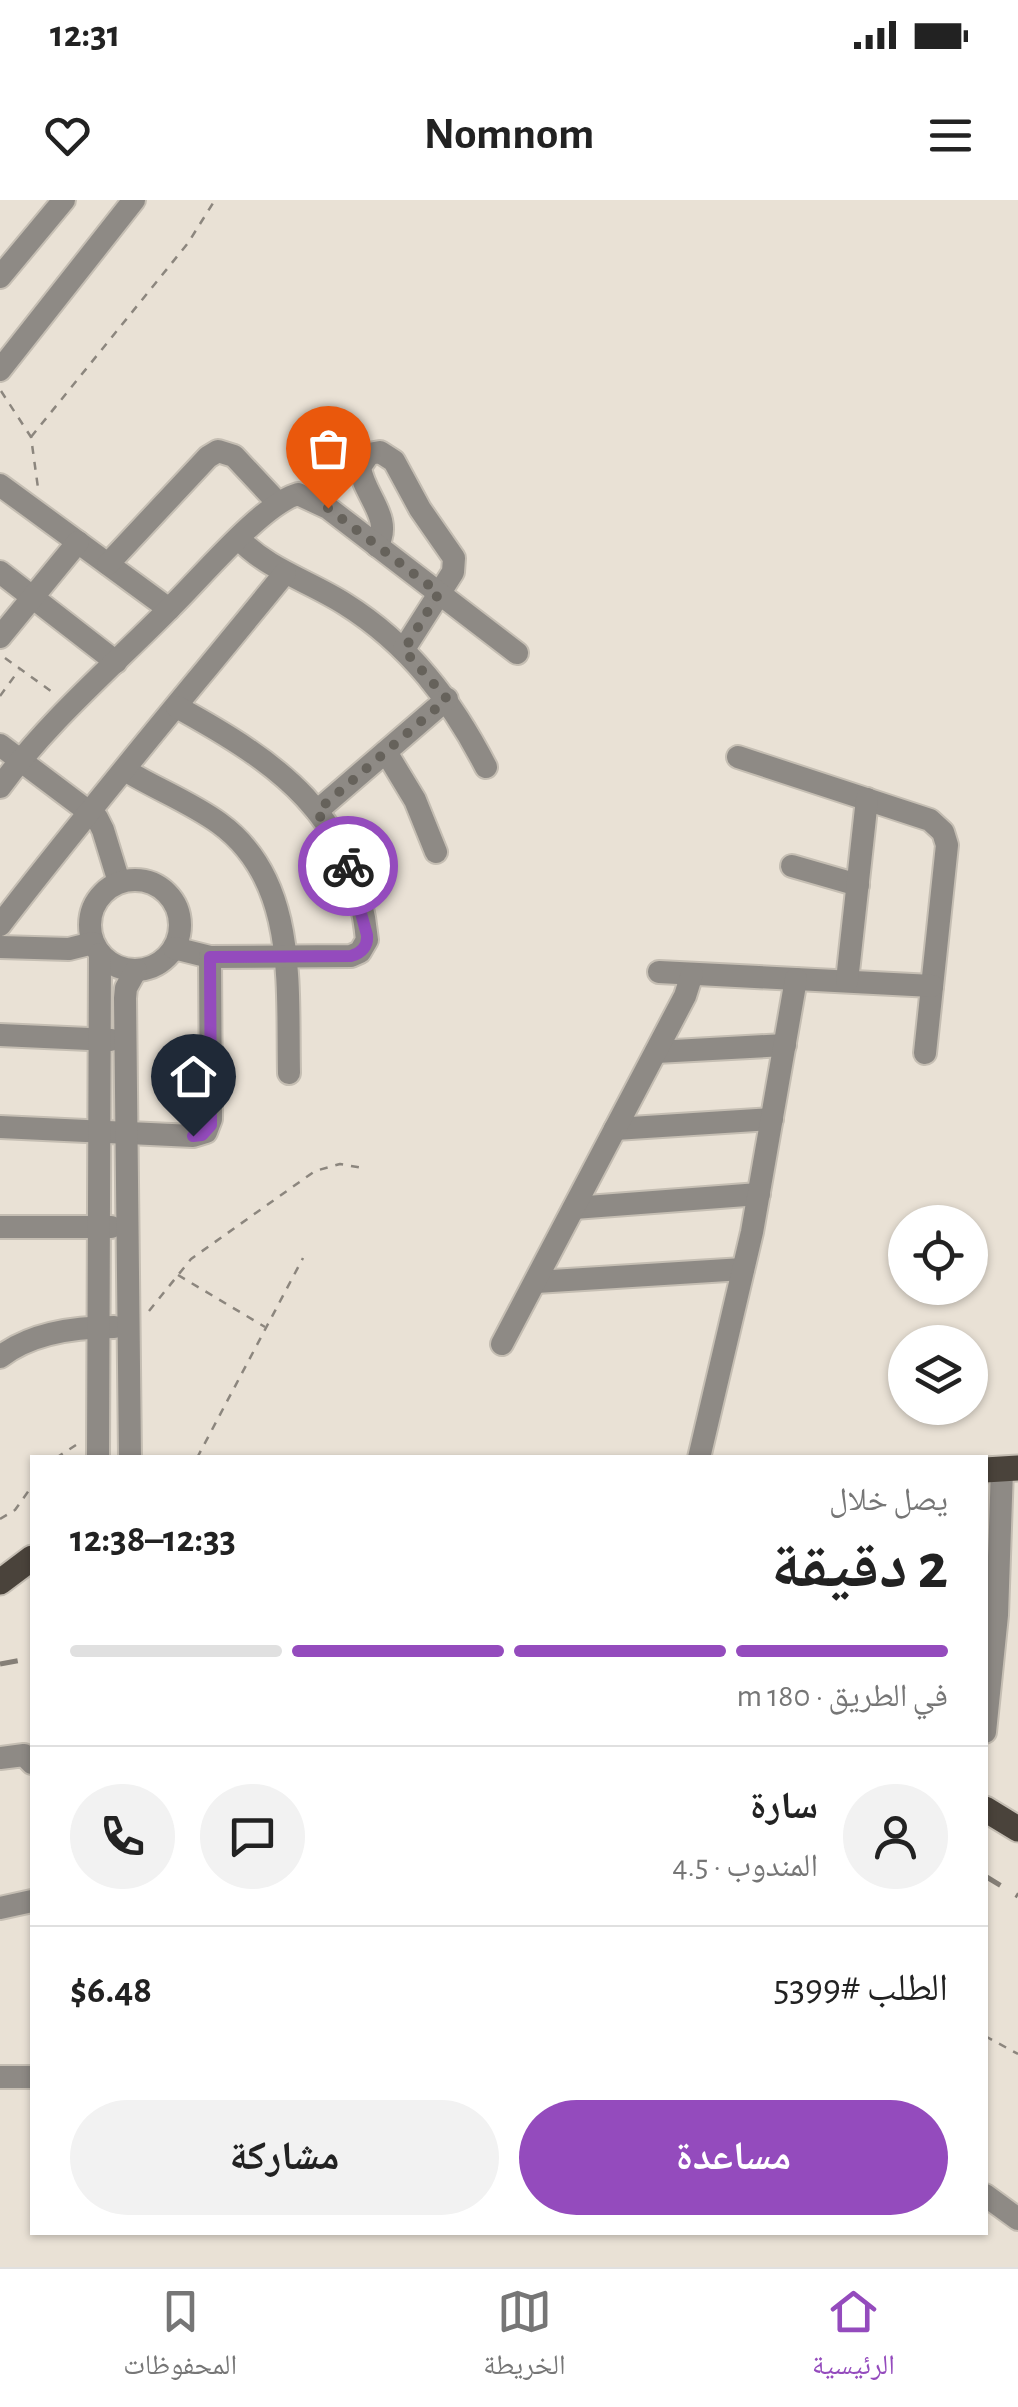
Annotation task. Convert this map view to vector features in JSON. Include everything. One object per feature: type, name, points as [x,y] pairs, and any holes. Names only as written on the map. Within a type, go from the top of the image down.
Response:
[{"type":"main road","points":[[0,1585],[30,1560]]},
{"type":"main road","points":[[0,1585],[30,1581]]},
{"type":"main road","points":[[988,1811],[1018,1829]]},
{"type":"street","points":[[0,277],[64,200]]},
{"type":"street","points":[[0,370],[134,200]]},
{"type":"street","points":[[108,564],[218,451],[234,456],[278,503]]},
{"type":"street","points":[[377,546],[383,536],[383,523],[360,467],[370,454],[380,452],[394,461],[420,509],[452,554],[454,568],[404,650]]},
{"type":"street","points":[[0,485],[170,609]]},
{"type":"street","points":[[0,787],[71,706],[239,539],[278,503],[298,494],[328,508],[517,653]]},
{"type":"street","points":[[239,539],[260,558],[346,604],[404,650],[447,699],[486,767]]},
{"type":"street","points":[[0,637],[78,542]]},
{"type":"street","points":[[0,572],[116,662]]},
{"type":"street","points":[[0,924],[88,810],[177,708],[285,572]]},
{"type":"street","points":[[317,811],[447,699]]},
{"type":"street","points":[[174,948],[210,957],[356,954],[367,940],[356,885],[317,811],[267,760],[177,708]]},
{"type":"street","points":[[0,745],[88,810],[103,830],[119,882]]},
{"type":"street","points":[[386,752],[414,800],[436,852]]},
{"type":"street","points":[[738,757],[930,820],[940,827],[946,838],[925,1053]]},
{"type":"street","points":[[125,770],[223,826],[244,846],[274,898],[286,956],[289,1072]]},
{"type":"street","points":[[847,981],[867,799]]},
{"type":"street","points":[[792,866],[858,885]]},
{"type":"street","points":[[0,947],[96,949],[116,966],[136,970],[158,964],[174,948],[180,921],[169,896],[146,881],[119,882],[108,888],[93,907],[90,932],[96,949],[100,1040],[99,1448]]},
{"type":"street","points":[[0,1128],[198,1136],[211,1125],[210,957]]},
{"type":"street","points":[[130,1455],[125,1040],[126,988],[136,970]]},
{"type":"street","points":[[659,972],[932,986]]},
{"type":"street","points":[[502,1344],[685,996],[692,974]]},
{"type":"street","points":[[700,1455],[744,1269],[796,978]]},
{"type":"street","points":[[0,1036],[125,1040]]},
{"type":"street","points":[[656,1052],[785,1045]]},
{"type":"street","points":[[615,1130],[772,1118]]},
{"type":"street","points":[[574,1208],[759,1194]]},
{"type":"street","points":[[0,1227],[127,1228]]},
{"type":"street","points":[[536,1282],[744,1269]]},
{"type":"street","points":[[0,1357],[31,1339],[99,1326],[128,1326]]},
{"type":"street","points":[[988,1705],[998,1615],[1001,1469]]},
{"type":"street","points":[[0,1758],[24,1755],[30,1761]]},
{"type":"street","points":[[0,1908],[30,1901]]},
{"type":"street","points":[[0,2077],[30,2076]]},
{"type":"street","points":[[988,2197],[1018,2219]]},
{"type":"path","points":[[31,437],[188,244],[216,200]]},
{"type":"path","points":[[0,390],[31,437],[38,472],[36,511]]},
{"type":"path","points":[[0,654],[71,706]]},
{"type":"path","points":[[0,696],[20,669]]},
{"type":"path","points":[[128,1326],[152,1307],[176,1274],[204,1248],[315,1171],[340,1164],[363,1168]]},
{"type":"path","points":[[200,1455],[303,1258]]},
{"type":"path","points":[[176,1274],[268,1329]]},
{"type":"path","points":[[61,1455],[85,1442],[99,1448]]},
{"type":"path","points":[[0,1520],[15,1510],[30,1489]]},
{"type":"path","points":[[988,2038],[1018,2054]]},
{"type":"railway","points":[[0,1664],[30,1658]]},
{"type":"railway","points":[[988,1878],[1018,1896]]},
{"type":"way so far","points":[[328,508],[439,593],[404,650],[447,699],[317,811],[348,866]]},
{"type":"route","points":[[193,1136],[202,1135],[211,1125],[210,957],[351,956],[360,952],[367,935],[348,866]]}]
